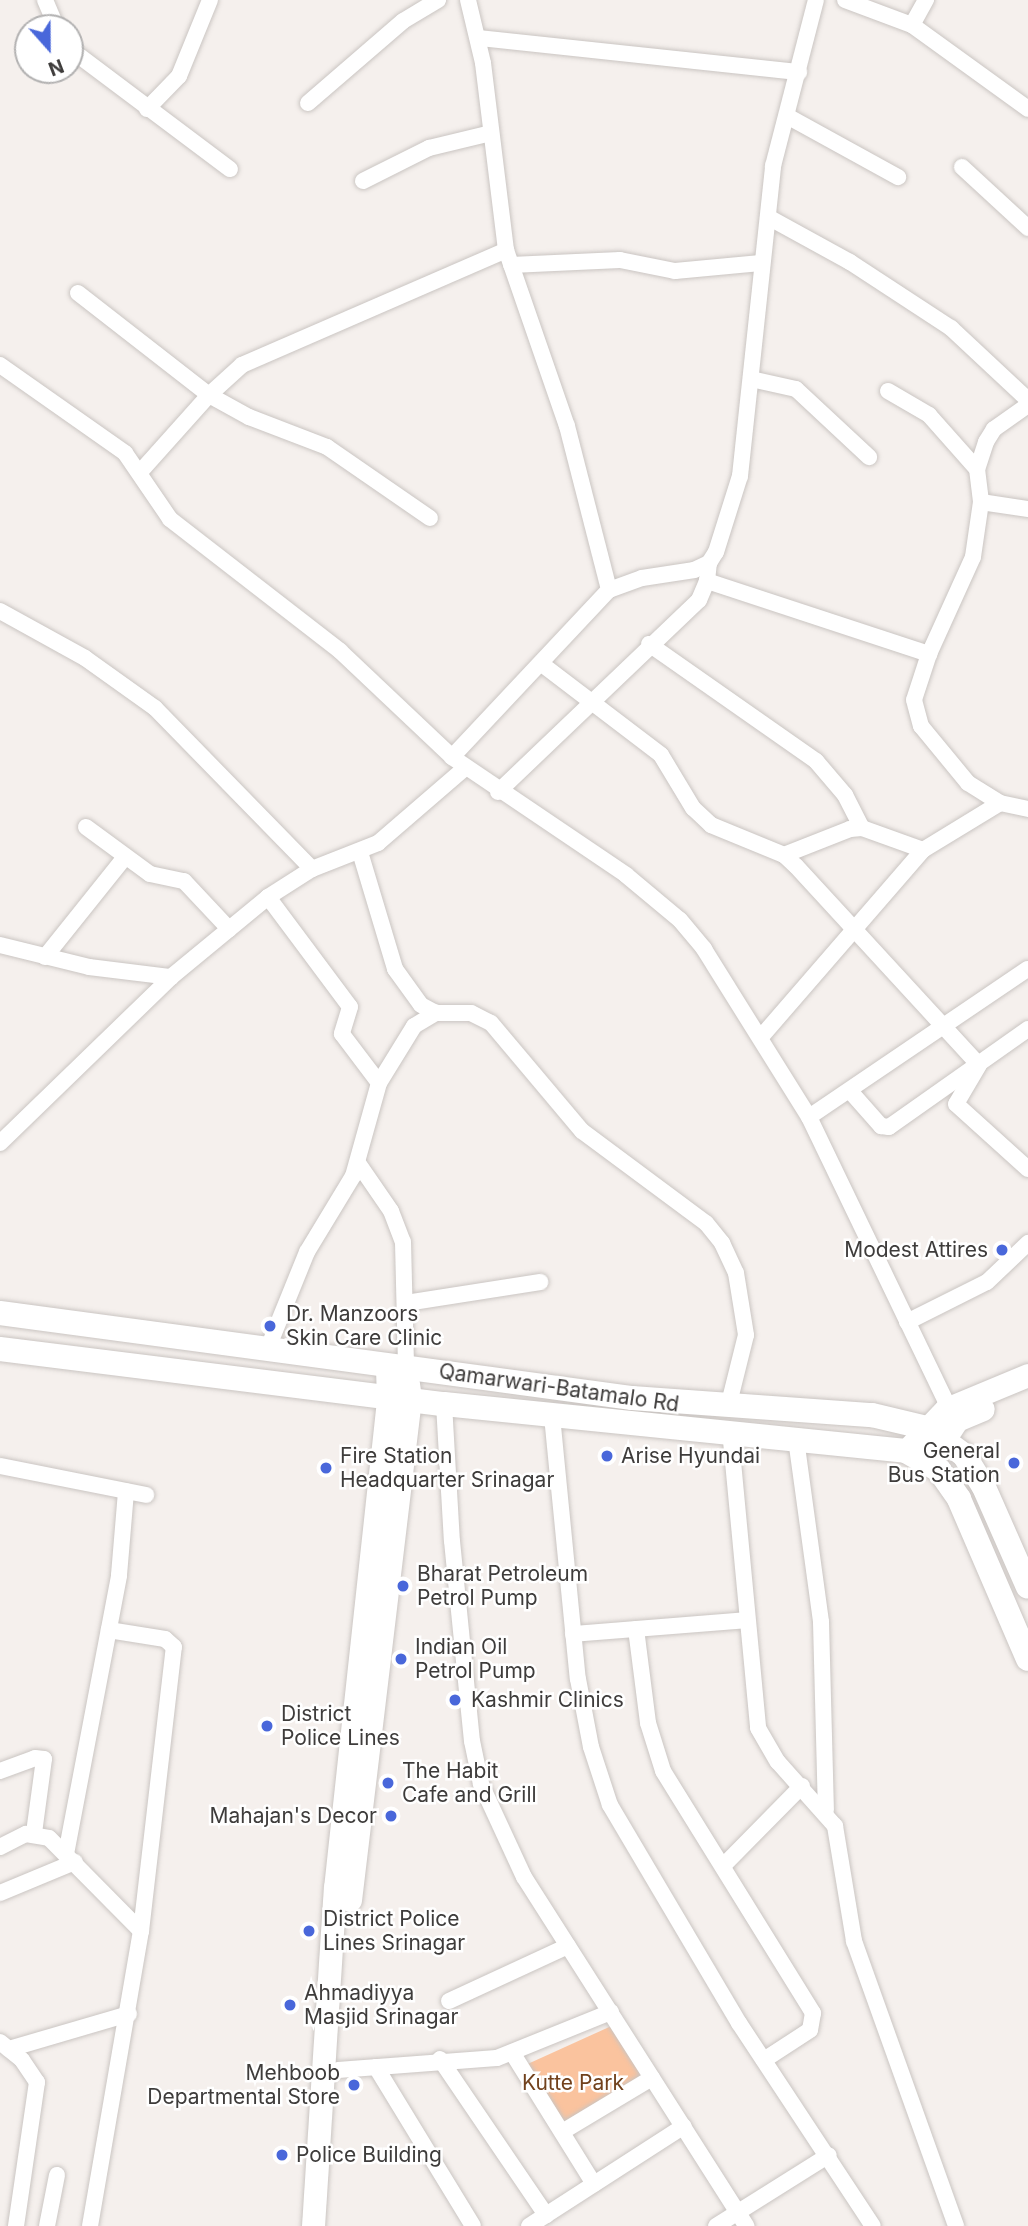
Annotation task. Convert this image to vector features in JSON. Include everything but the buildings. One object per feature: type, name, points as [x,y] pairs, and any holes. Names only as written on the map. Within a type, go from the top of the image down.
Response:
[{"type":"main road","name":"Qamarwari-Batamalo Rd","points":[[0,1313],[268,1348],[729,1418],[872,1415],[944,1424]]},
{"type":"main road","points":[[0,1349],[552,1416],[729,1418],[794,1439],[906,1451],[939,1470],[959,1499],[1028,1659]]},
{"type":"main road","points":[[327,2226],[351,1888],[399,1397],[396,1367]]},
{"type":"main road","points":[[906,1451],[944,1424],[1028,1375]]},
{"type":"main road","points":[[928,1464],[944,1424],[1028,1390]]},
{"type":"main road","points":[[313,2226],[335,1888],[399,1397]]},
{"type":"main road","points":[[944,1424],[983,1485],[1028,1587]]},
{"type":"street","points":[[147,109],[179,76],[211,0]]},
{"type":"street","points":[[308,103],[403,21],[438,0]]},
{"type":"street","points":[[468,0],[479,38],[509,258],[568,426],[609,590]]},
{"type":"street","points":[[498,792],[588,702],[699,600],[708,582],[709,563],[723,537],[740,476],[773,166],[817,0]]},
{"type":"street","points":[[845,0],[912,25],[1028,109]]},
{"type":"street","points":[[912,25],[926,0]]},
{"type":"street","points":[[479,38],[799,72]]},
{"type":"street","points":[[84,60],[230,169]]},
{"type":"street","points":[[787,116],[898,177]]},
{"type":"street","points":[[363,181],[429,148],[491,133]]},
{"type":"street","points":[[962,166],[1028,228]]},
{"type":"street","points":[[768,216],[850,262],[951,328],[1028,403],[994,429],[977,469],[981,502],[967,575],[929,654],[914,700],[918,719],[968,783],[1000,803],[1028,809]]},
{"type":"street","points":[[141,471],[209,395],[261,354],[509,258],[620,261],[675,271],[761,263]]},
{"type":"street","points":[[78,293],[209,395],[249,417],[327,447],[430,518]]},
{"type":"street","points":[[0,365],[125,453],[141,471],[170,519],[340,651],[452,757],[498,792],[626,875],[680,920],[761,1037],[809,1117],[907,1322],[944,1424]]},
{"type":"street","points":[[751,379],[796,389],[869,457]]},
{"type":"street","points":[[888,391],[929,415],[977,469]]},
{"type":"street","points":[[981,502],[1028,509]]},
{"type":"street","points":[[452,757],[544,664],[609,590],[709,563]]},
{"type":"street","points":[[708,582],[929,654]]},
{"type":"street","points":[[0,611],[85,658],[155,708],[313,869]]},
{"type":"street","points":[[649,644],[816,761],[845,795],[862,828]]},
{"type":"street","points":[[544,664],[588,702],[661,755],[693,808],[710,825],[784,855],[979,1065]]},
{"type":"street","points":[[0,1143],[171,977],[268,897],[313,869],[360,852],[394,831],[466,767]]},
{"type":"street","points":[[761,1037],[923,850],[1000,803]]},
{"type":"street","points":[[86,827],[150,874],[184,881],[229,929]]},
{"type":"street","points":[[784,855],[841,830],[862,828],[923,850]]},
{"type":"street","points":[[360,852],[396,970],[421,1005],[436,1013],[471,1013],[491,1023],[582,1131],[706,1223],[722,1243],[736,1273],[746,1335],[729,1418],[758,1728],[771,1753],[825,1811],[839,1844],[854,1941],[957,2226]]},
{"type":"street","points":[[45,957],[125,857]]},
{"type":"street","points":[[268,897],[350,1007],[342,1034],[379,1083]]},
{"type":"street","points":[[0,945],[100,969],[171,977]]},
{"type":"street","points":[[809,1117],[1028,969]]},
{"type":"street","points":[[268,1348],[300,1266],[358,1163],[379,1083],[414,1026],[436,1013]]},
{"type":"street","points":[[850,1091],[881,1126],[889,1127],[1028,1029]]},
{"type":"street","points":[[979,1065],[956,1104],[1028,1169]]},
{"type":"street","points":[[358,1163],[398,1224],[403,1242],[406,1303],[396,1367]]},
{"type":"street","points":[[907,1322],[987,1282],[1028,1243]]},
{"type":"street","points":[[406,1303],[540,1282]]},
{"type":"street","points":[[444,1404],[452,1541],[472,1741],[481,1784],[524,1877],[742,2219]]},
{"type":"street","points":[[552,1416],[573,1634],[591,1747],[610,1805],[764,2060],[829,2155],[873,2226]]},
{"type":"street","points":[[794,1439],[820,1609],[825,1811]]},
{"type":"street","points":[[0,1466],[146,1495]]},
{"type":"street","points":[[70,1858],[109,1630],[127,1491]]},
{"type":"street","points":[[573,1634],[746,1620]]},
{"type":"street","points":[[636,1629],[654,1750],[676,1795],[724,1865],[813,2013],[810,2030],[764,2060]]},
{"type":"street","points":[[90,2226],[129,2014],[174,1647],[170,1640],[109,1630]]},
{"type":"street","points":[[0,1771],[35,1758],[44,1759],[34,1833]]},
{"type":"street","points":[[724,1865],[802,1786]]},
{"type":"street","points":[[34,1833],[70,1858],[141,1931]]},
{"type":"street","points":[[0,1847],[34,1833]]},
{"type":"street","points":[[0,1893],[70,1858]]},
{"type":"street","points":[[449,2001],[568,1946]]},
{"type":"street","points":[[338,2070],[513,2053],[611,2012]]},
{"type":"street","points":[[4,2045],[129,2014]]},
{"type":"street","points":[[4,2045],[29,2067],[37,2082],[16,2226]]},
{"type":"street","points":[[513,2053],[594,2185]]},
{"type":"street","points":[[440,2059],[546,2216]]},
{"type":"street","points":[[376,2067],[473,2226]]},
{"type":"street","points":[[562,2132],[652,2078]]},
{"type":"street","points":[[529,2226],[684,2126]]},
{"type":"street","points":[[716,2226],[742,2219],[829,2155]]},
{"type":"street","points":[[47,2226],[57,2175]]},
{"type":"green space","name":"Kutte Park","points":[[618,2023],[652,2078],[562,2132],[521,2067]]},
{"type":"place","name":"Modest Attires","points":[[1002,1250]]},
{"type":"place","name":"Dr. Manzoors Skin Care Clinic","points":[[270,1326]]},
{"type":"place","name":"Arise Hyundai","points":[[607,1456]]},
{"type":"place","name":"General Bus Station","points":[[1014,1463]]},
{"type":"place","name":"Fire Station Headquarter Srinagar","points":[[326,1468]]},
{"type":"place","name":"Bharat Petroleum Petrol Pump","points":[[403,1586]]},
{"type":"place","name":"Indian Oil Petrol Pump","points":[[401,1659]]},
{"type":"place","name":"Kashmir Clinics","points":[[455,1700]]},
{"type":"place","name":"District Police Lines","points":[[267,1726]]},
{"type":"place","name":"The Habit Cafe and Grill","points":[[388,1783]]},
{"type":"place","name":"Mahajan's Decor","points":[[391,1816]]},
{"type":"place","name":"District Police Lines Srinagar","points":[[309,1931]]},
{"type":"place","name":"Ahmadiyya Masjid Srinagar","points":[[290,2005]]},
{"type":"place","name":"Mehboob Departmental Store","points":[[354,2085]]},
{"type":"place","name":"Police Building","points":[[282,2155]]}]
